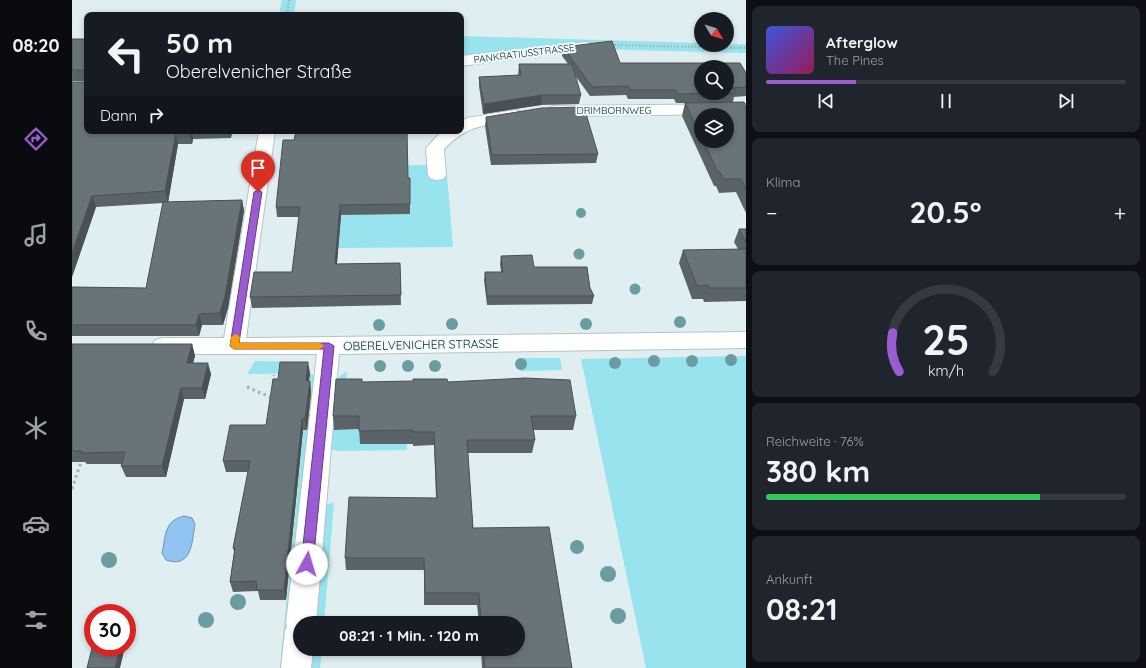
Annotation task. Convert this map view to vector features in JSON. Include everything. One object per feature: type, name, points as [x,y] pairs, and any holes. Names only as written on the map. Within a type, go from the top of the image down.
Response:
[{"type":"street","name":"PANKRATIUSSTRASSE","points":[[464,61],[586,46]]},
{"type":"street","name":"DRIMBORNWEG","points":[[464,126],[473,122],[537,111],[746,109]]},
{"type":"street","points":[[234,346],[267,134]]},
{"type":"street","points":[[437,175],[435,148],[449,134]]},
{"type":"street","name":"OBERELVENICHER STRASSE","points":[[143,346],[329,346],[746,340]]},
{"type":"street","points":[[302,616],[329,346]]},
{"type":"street","points":[[296,668],[297,656]]},
{"type":"path","points":[[287,12],[289,0]]},
{"type":"path","points":[[586,46],[746,48]]},
{"type":"path","points":[[272,382],[274,375]]},
{"type":"path","points":[[247,387],[270,397]]},
{"type":"path","points":[[269,403],[271,390]]},
{"type":"path","points":[[72,489],[84,453]]},
{"type":"shaded area","points":[[282,0],[296,0],[294,12],[280,12]]},
{"type":"shaded area","points":[[464,36],[694,43],[694,52],[593,49],[464,65]]},
{"type":"shaded area","points":[[734,44],[746,44],[746,53],[708,52],[734,52]]},
{"type":"shaded area","points":[[427,165],[428,176],[447,175],[453,247],[338,248],[343,166]]},
{"type":"shaded area","points":[[746,356],[746,668],[646,668],[581,359]]},
{"type":"shaded area","points":[[518,358],[560,358],[562,370],[520,371]]},
{"type":"shaded area","points":[[255,361],[301,362],[307,366],[310,373],[315,376],[288,668],[280,668],[309,373],[247,374]]},
{"type":"shaded area","points":[[347,371],[345,393],[360,429],[407,444],[407,450],[338,451],[333,450],[329,446],[338,381],[340,376]]},
{"type":"shaded area","points":[[334,502],[325,616],[314,616],[324,506]]},
{"type":"shaded area","points":[[184,516],[192,518],[195,524],[189,552],[181,561],[175,562],[166,560],[162,553],[165,535],[169,525],[177,518]]},
{"type":"shaded area","points":[[309,656],[321,656],[320,668],[308,668]]},
{"type":"building","points":[[72,39],[84,39],[84,70],[72,70]]},
{"type":"building","points":[[612,41],[620,63],[694,63],[694,94],[678,94],[676,90],[630,90],[628,86],[592,87],[563,47]]},
{"type":"building","points":[[734,63],[740,63],[746,73],[746,87],[734,88]]},
{"type":"building","points":[[519,64],[572,64],[581,95],[542,95],[484,104],[479,77],[521,75]]},
{"type":"building","points":[[72,82],[84,82],[84,134],[176,134],[165,191],[92,196],[72,253]]},
{"type":"building","points":[[744,102],[746,107],[746,189],[741,179],[723,179],[706,148],[734,148],[734,108],[694,108],[694,122],[685,103]]},
{"type":"building","points":[[584,107],[598,154],[492,155],[486,117],[542,108]]},
{"type":"building","points":[[295,134],[407,134],[410,204],[340,205],[335,264],[400,263],[401,295],[250,297],[254,272],[292,272],[300,207],[276,207],[283,140],[294,140]]},
{"type":"building","points":[[242,200],[225,296],[220,313],[199,314],[196,325],[72,325],[72,287],[146,288],[163,202]]},
{"type":"building","points":[[739,229],[746,229],[746,243]]},
{"type":"building","points":[[746,249],[746,288],[709,288],[708,285],[697,286],[683,250]]},
{"type":"building","points":[[532,255],[534,267],[587,267],[590,288],[594,296],[487,296],[485,272],[503,272],[501,256]]},
{"type":"building","points":[[72,344],[192,344],[187,363],[208,363],[202,388],[181,388],[162,466],[121,466],[125,452],[81,453],[82,451],[72,451]]},
{"type":"building","points":[[280,362],[308,362],[306,381],[310,381],[305,419],[302,419],[284,590],[257,590],[256,581],[230,582],[235,548],[233,548],[250,461],[223,461],[230,425],[266,425],[273,379],[278,379]]},
{"type":"building","points":[[525,378],[570,380],[576,416],[531,416],[535,440],[467,440],[473,528],[549,527],[572,668],[485,668],[484,656],[525,656],[525,616],[481,616],[479,593],[425,593],[424,558],[345,558],[349,497],[437,498],[434,432],[413,432],[413,430],[359,431],[359,416],[333,416],[336,379],[362,379],[362,382],[447,379],[448,382]]},
{"type":"building","points":[[90,656],[118,656],[115,668],[87,668]]},
{"type":"slow traffic","points":[[236,337],[234,346],[320,346]]},
{"type":"route","points":[[258,192],[234,346],[329,346],[307,564]]}]
